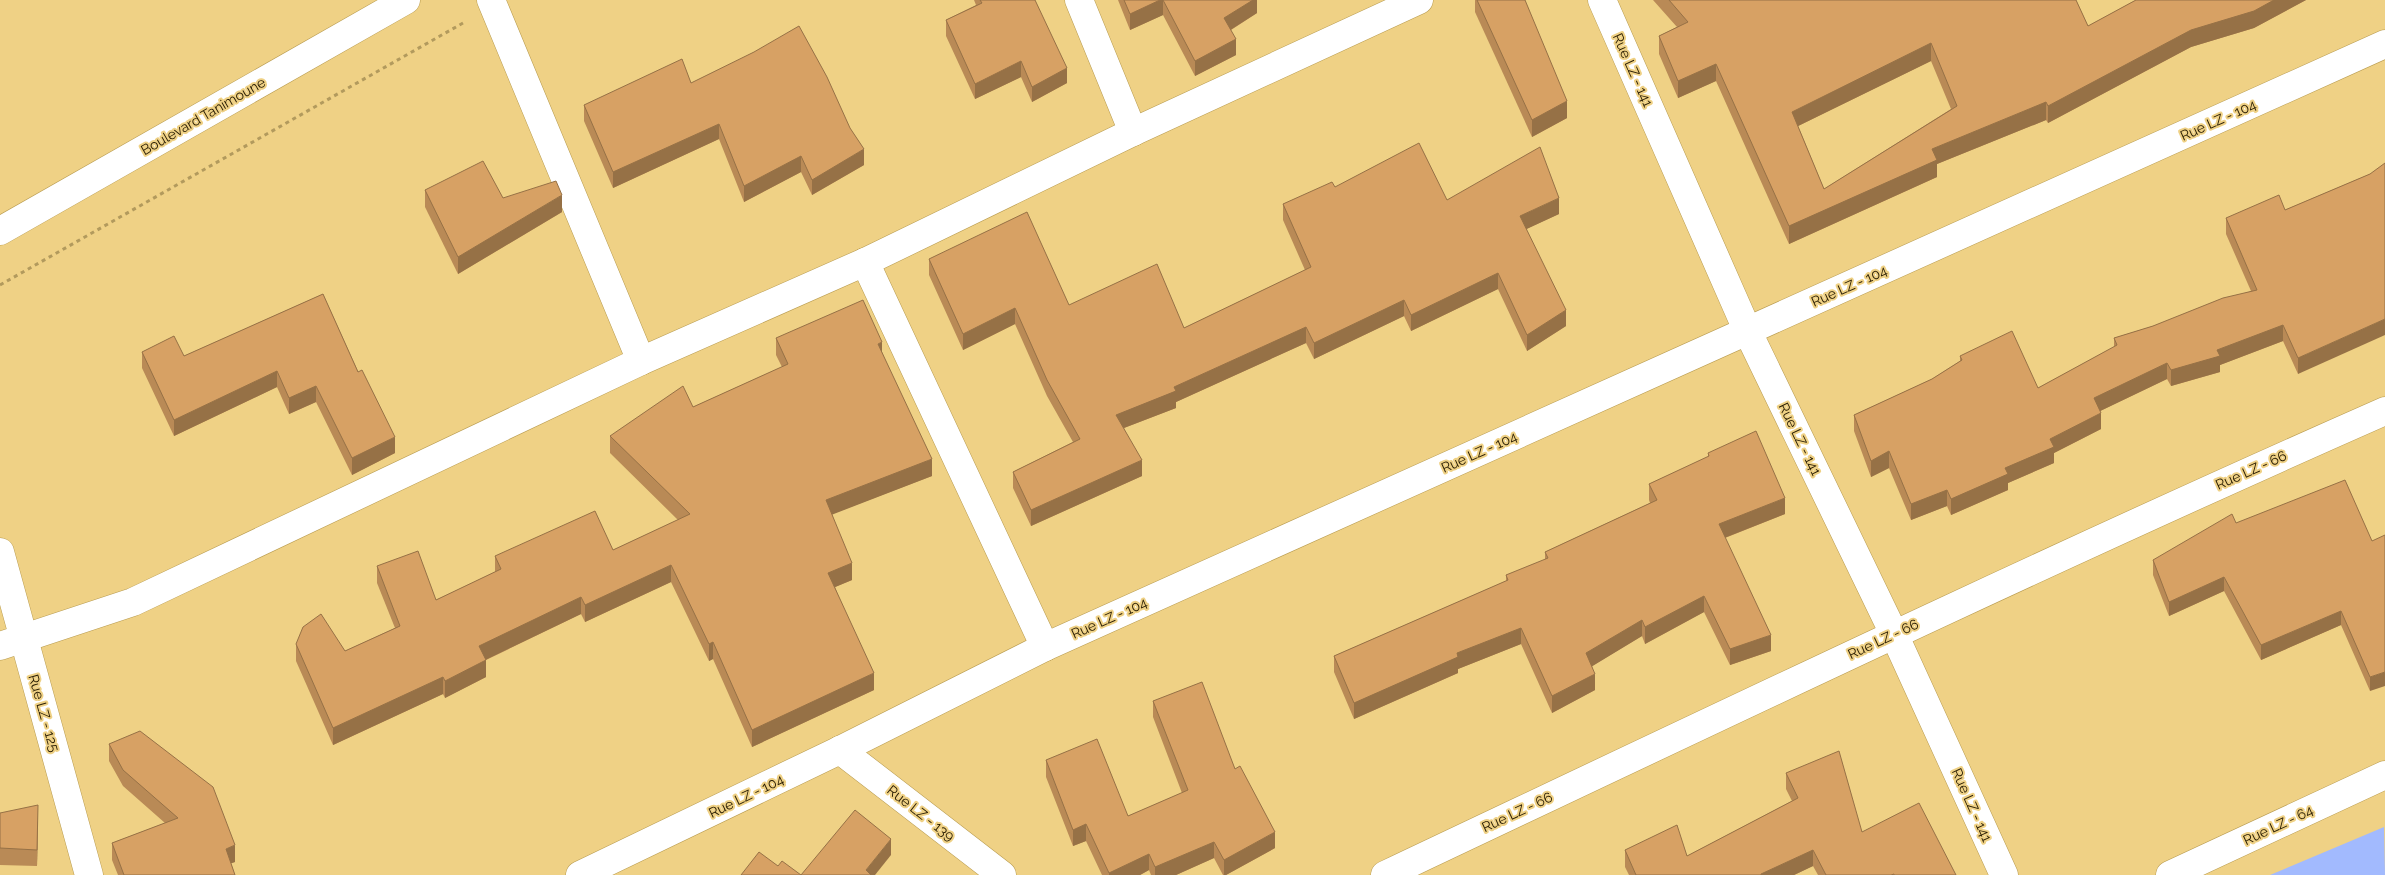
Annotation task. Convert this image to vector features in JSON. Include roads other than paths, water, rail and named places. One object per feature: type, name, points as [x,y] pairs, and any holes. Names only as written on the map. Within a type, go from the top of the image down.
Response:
[{"type":"street","name":"Boulevard Tanimoune","points":[[0,231],[406,0]]},
{"type":"street","points":[[1079,0],[1133,132]]},
{"type":"street","points":[[11,642],[133,602],[641,361],[865,262],[1133,132],[1419,0]]},
{"type":"street","name":"Rue LZ - 141","points":[[1602,0],[1748,332],[1894,634],[2004,875]]},
{"type":"street","points":[[492,3],[641,361]]},
{"type":"street","name":"Rue LZ - 104","points":[[580,875],[840,750],[1045,647],[2385,44]]},
{"type":"street","points":[[865,262],[1045,647]]},
{"type":"street","name":"Rue LZ - 66","points":[[1385,875],[2166,507],[2385,411]]},
{"type":"street","name":"Rue LZ - 125","points":[[0,552],[11,642],[89,875]]},
{"type":"street","name":"Rue LZ - 139","points":[[840,750],[1002,875]]},
{"type":"street","name":"Rue LZ - 64","points":[[2170,875],[2384,777]]},
{"type":"water","points":[[2384,827],[2385,875],[2270,875]]}]
